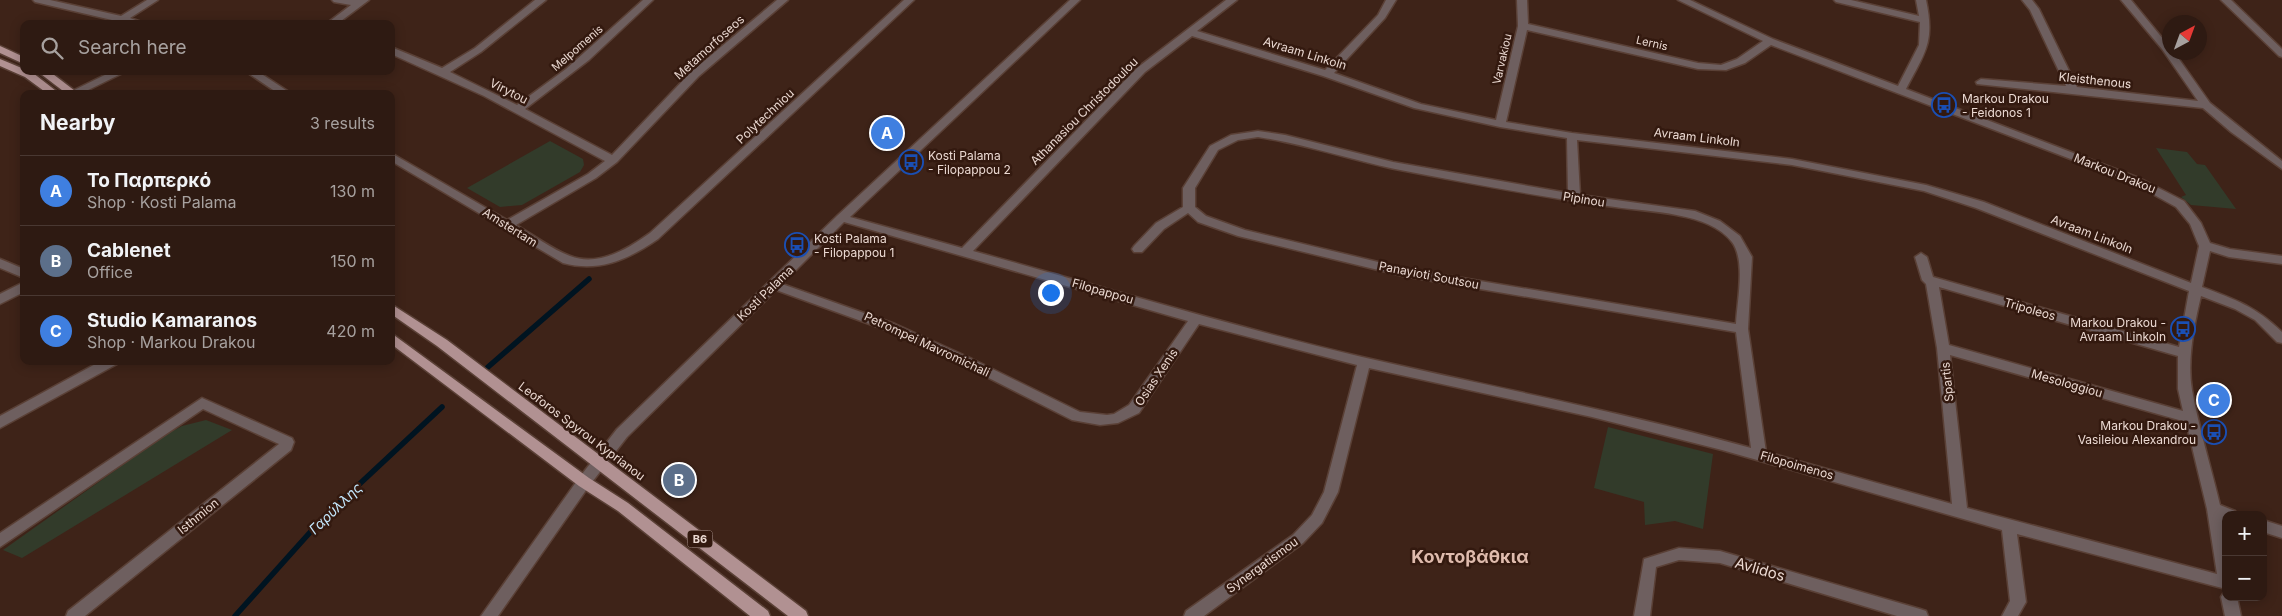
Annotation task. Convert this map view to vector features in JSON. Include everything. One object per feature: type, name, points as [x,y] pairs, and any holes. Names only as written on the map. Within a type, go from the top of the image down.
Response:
[{"type":"main road","points":[[0,48],[20,59]]},
{"type":"main road","points":[[0,62],[20,71]]},
{"type":"main road","points":[[29,75],[50,90]]},
{"type":"main road","points":[[48,75],[70,90]]},
{"type":"main road","name":"Leoforos Spyrou Kyprianou","points":[[395,311],[442,343],[598,464],[800,616]]},
{"type":"main road","name":"B6","points":[[395,340],[584,482],[623,507],[762,616]]},
{"type":"street","points":[[38,0],[129,20]]},
{"type":"street","points":[[122,18],[154,0]]},
{"type":"street","points":[[337,0],[362,2]]},
{"type":"street","points":[[443,72],[478,50],[541,0]]},
{"type":"street","name":"Melpomenis","points":[[518,110],[545,93],[601,45],[648,0]]},
{"type":"street","name":"Metamorfoseos","points":[[508,224],[592,176],[613,160],[638,136],[695,74],[784,0]]},
{"type":"street","name":"Polytechniou","points":[[637,249],[654,236],[909,0]]},
{"type":"street","name":"Kosti Palama","points":[[489,616],[584,482],[622,433],[842,218],[1075,0]]},
{"type":"street","name":"Athanasiou Christodoulou","points":[[965,252],[1141,70],[1232,0]]},
{"type":"street","points":[[1328,74],[1382,16],[1391,0]]},
{"type":"street","name":"Varvakiou","points":[[1500,124],[1523,26],[1522,0]]},
{"type":"street","name":"Markou Drakou","points":[[1683,0],[1770,41],[2135,180],[2180,204],[2196,223],[2205,246]]},
{"type":"street","points":[[1839,0],[1925,20]]},
{"type":"street","points":[[1900,92],[1924,45],[1925,20],[1921,0]]},
{"type":"street","points":[[2027,0],[2034,9],[2073,90]]},
{"type":"street","points":[[2126,0],[2166,47],[2206,105],[2282,166]]},
{"type":"street","points":[[2226,0],[2282,54]]},
{"type":"street","points":[[337,20],[362,2]]},
{"type":"street","name":"Lernis","points":[[1523,26],[1698,66],[1722,68],[1740,61],[1770,41]]},
{"type":"street","name":"Avraam Linkoln","points":[[1190,32],[1328,74],[1418,106],[1500,124],[1572,136],[1784,161],[1840,170],[1926,188],[1980,205],[2239,306],[2259,317],[2282,339]]},
{"type":"street","name":"Virytou","points":[[395,52],[443,72],[518,110],[565,137],[613,160]]},
{"type":"street","points":[[81,90],[113,75]]},
{"type":"street","points":[[258,75],[281,90]]},
{"type":"street","name":"Kleisthenous","points":[[1981,82],[2206,105]]},
{"type":"street","name":"Pipinou","points":[[1189,208],[1189,188],[1214,148],[1235,137],[1258,134],[1285,138],[1393,165],[1574,198],[1695,215],[1716,224],[1736,238],[1746,257],[1742,328],[1759,455]]},
{"type":"street","points":[[1572,136],[1574,198]]},
{"type":"street","name":"Amstertam","points":[[395,158],[567,260],[586,264],[610,261],[637,249]]},
{"type":"street","points":[[1138,249],[1160,226],[1189,208]]},
{"type":"street","name":"Panayioti Soutsou","points":[[1189,208],[1202,219],[1242,233],[1404,272],[1742,328]]},
{"type":"street","name":"Filopappou","points":[[842,218],[1195,320],[1364,362]]},
{"type":"street","points":[[2222,558],[2214,509],[2185,389],[2185,353],[2195,288],[2205,246],[2229,253],[2282,260]]},
{"type":"street","name":"Spartis","points":[[1921,257],[1928,280],[1932,281],[1943,348],[1960,511]]},
{"type":"street","points":[[0,263],[20,272]]},
{"type":"street","name":"Tripoleos","points":[[1932,281],[2185,353]]},
{"type":"street","name":"Petrompei Mavromichali","points":[[773,285],[860,314],[926,342],[1077,416]]},
{"type":"street","points":[[0,300],[20,288]]},
{"type":"street","name":"Osias Xenis","points":[[1077,416],[1103,422],[1120,418],[1134,409],[1195,320]]},
{"type":"street","name":"Mesologgiou","points":[[1943,348],[2191,418]]},
{"type":"street","name":"Filopoimenos","points":[[1364,362],[1592,412],[1759,455],[2009,526],[2222,582]]},
{"type":"street","name":"Synergatismou","points":[[1192,616],[1298,539],[1317,519],[1331,492],[1364,362]]},
{"type":"street","points":[[0,423],[34,402],[104,365]]},
{"type":"street","name":"Isthmion","points":[[0,541],[202,403],[248,422],[287,442],[286,446],[74,616]]},
{"type":"street","points":[[2214,509],[2222,512]]},
{"type":"street","points":[[2009,526],[2018,602],[2010,616]]},
{"type":"street","points":[[2267,527],[2282,532]]},
{"type":"street","name":"Avlidos","points":[[1642,616],[1649,563],[1679,554],[1720,557],[1920,616]]},
{"type":"street","points":[[2230,601],[2233,616]]},
{"type":"green space","points":[[550,141],[583,159],[584,165],[580,172],[522,205],[500,207],[467,188]]},
{"type":"green space","points":[[2156,148],[2187,152],[2197,164],[2205,165],[2236,209],[2191,205],[2181,197],[2186,195]]},
{"type":"green space","points":[[206,420],[232,430],[22,558],[3,550],[165,435],[182,426]]},
{"type":"green space","points":[[1608,427],[1713,454],[1703,529],[1675,521],[1645,525],[1644,502],[1594,488]]},
{"type":"waterway","name":"Γαρύλλης","points":[[488,367],[589,279]]},
{"type":"waterway","name":"Γαρύλλης","points":[[235,616],[322,519],[442,407]]},
{"type":"place","name":"Markou Drakou - Feidonos 1","points":[[1944,105]]},
{"type":"place","name":"Το Παρπερκό","points":[[887,133]]},
{"type":"place","name":"Kosti Palama - Filopappou 2","points":[[911,162]]},
{"type":"place","name":"Kosti Palama - Filopappou 1","points":[[797,245]]},
{"type":"place","name":"Markou Drakou - Avraam Linkoln","points":[[2183,329]]},
{"type":"place","name":"Studio Kamaranos","points":[[2214,400]]},
{"type":"place","name":"Markou Drakou - Vasileiou Alexandrou","points":[[2214,432]]},
{"type":"place","name":"Cablenet","points":[[679,480]]},
{"type":"district","name":"Κοντοβάθκια","points":[[1470,556]]}]
